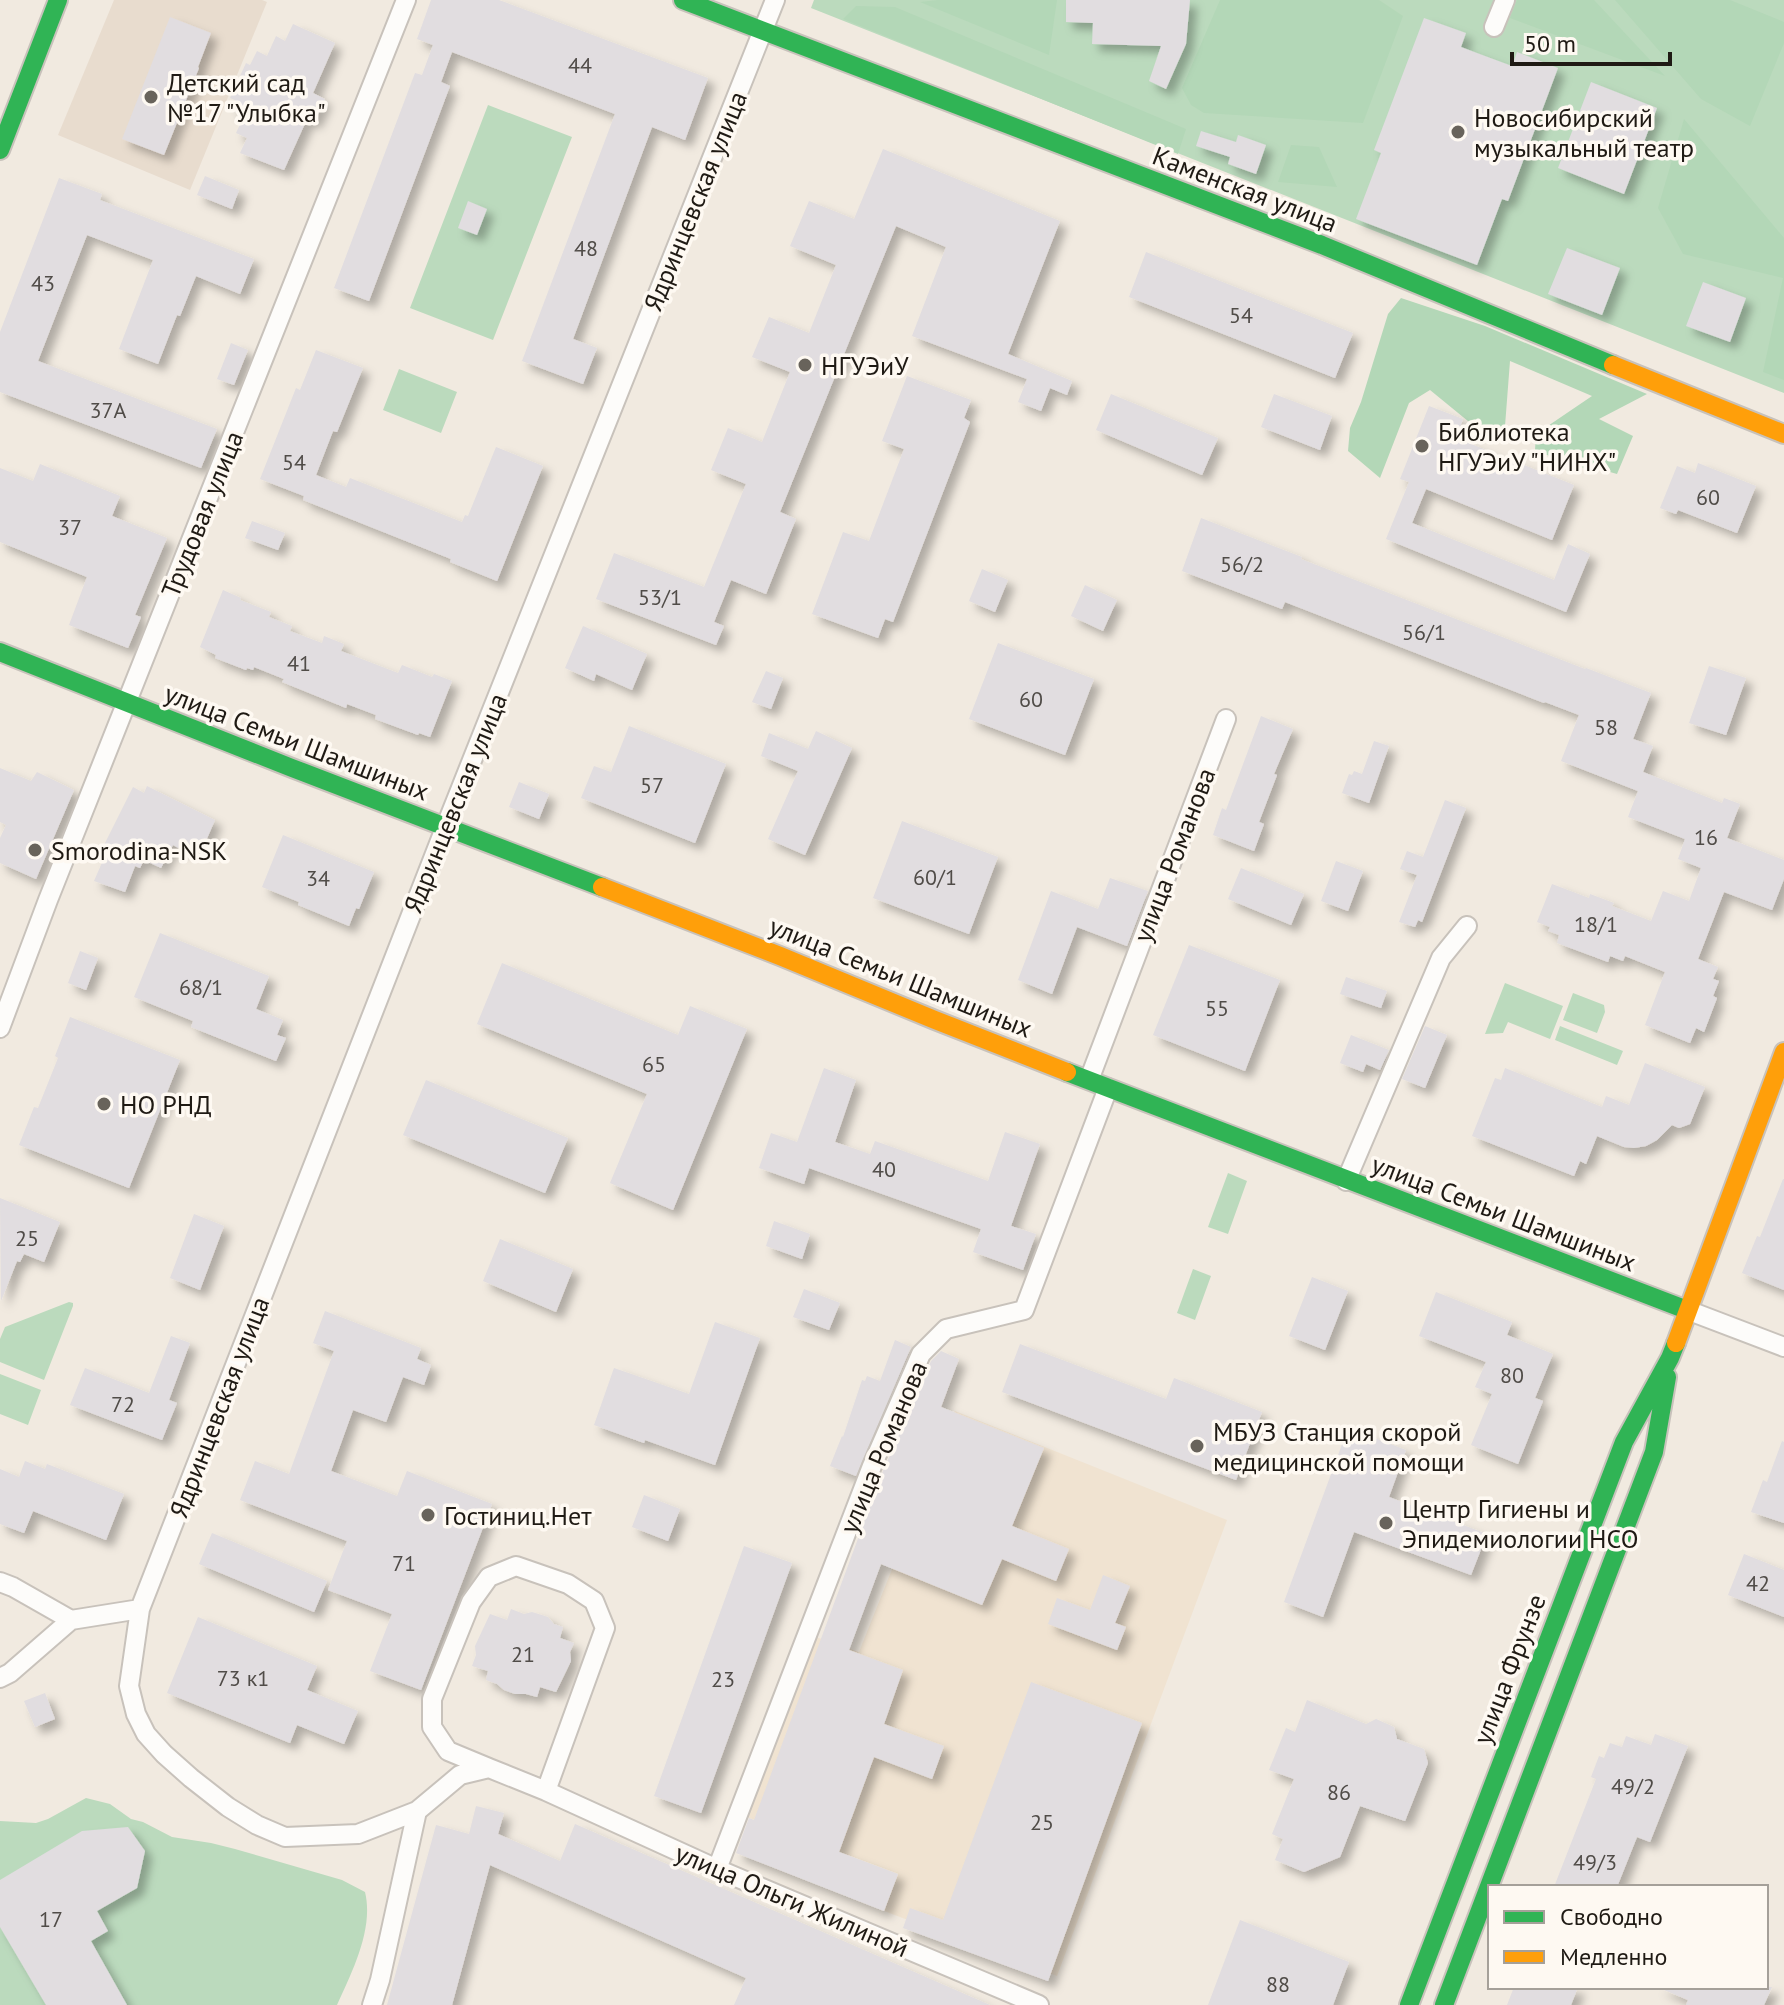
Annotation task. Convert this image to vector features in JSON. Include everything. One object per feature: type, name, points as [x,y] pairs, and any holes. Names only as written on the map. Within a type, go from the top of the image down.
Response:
[{"type":"street","points":[[0,150],[58,0]]},
{"type":"street","name":"Трудовая улица","points":[[0,1028],[406,0]]},
{"type":"street","name":"Каменская улица","points":[[683,0],[1322,245],[1784,434]]},
{"type":"street","name":"Ядринцевская улица","points":[[489,1768],[460,1775],[417,1811],[358,1834],[285,1837],[257,1825],[228,1807],[164,1754],[146,1734],[136,1714],[129,1686],[140,1609],[445,828],[775,0]]},
{"type":"street","points":[[1494,27],[1505,0]]},
{"type":"street","name":"улица Семьи Шамшиных","points":[[0,652],[1346,1181],[1784,1347]]},
{"type":"street","name":"улица Романова","points":[[1089,1080],[1226,719]]},
{"type":"street","points":[[1346,1181],[1441,958],[1467,926]]},
{"type":"street","name":"улица Фрунзе","points":[[1409,2005],[1624,1442],[1670,1358],[1784,1052]]},
{"type":"street","name":"улица Романова","points":[[717,1869],[872,1466],[921,1354],[946,1329],[1024,1310],[1108,1088]]},
{"type":"street","name":"улица Фрунзе","points":[[1490,1885],[1654,1452],[1670,1358]]},
{"type":"street","name":"улица Ольги Жилиной","points":[[546,1791],[605,1628],[594,1601],[568,1584],[516,1566],[489,1577],[471,1602],[432,1699],[432,1727],[448,1751],[1039,2005]]},
{"type":"street","points":[[0,1582],[71,1620]]},
{"type":"street","points":[[0,1678],[10,1673],[71,1620],[140,1609]]},
{"type":"street","points":[[372,2005],[417,1811]]},
{"type":"street","name":"улица Фрунзе","points":[[1444,2005],[1488,1889]]},
{"type":"shaded area","name":"Детский сад №17 \"Улыбка\"","points":[[114,0],[267,2],[190,190],[58,135]]},
{"type":"shaded area","points":[[955,1411],[1227,1520],[1057,1976],[884,1911],[898,1874],[744,1816],[813,1636],[859,1652]]},
{"type":"green space","points":[[814,0],[1784,0],[1784,393],[811,8]]},
{"type":"green space","points":[[1057,0],[1049,55],[920,2]]},
{"type":"green space","points":[[1220,0],[1379,0],[1403,16],[1363,123],[1204,113],[1191,105],[1182,88]]},
{"type":"green space","points":[[1517,0],[1594,0],[1665,76],[1510,18]]},
{"type":"green space","points":[[1615,0],[1730,0],[1784,22],[1784,43],[1750,126],[1701,99]]},
{"type":"green space","points":[[856,6],[895,7],[1186,129],[1178,154],[843,19]]},
{"type":"green space","points":[[488,105],[572,137],[493,340],[410,308]]},
{"type":"green space","points":[[1684,119],[1784,238],[1784,380],[1763,372],[1783,278],[1683,254],[1658,208]]},
{"type":"green space","points":[[1291,145],[1319,147],[1337,187],[1278,182]]},
{"type":"green space","points":[[1401,298],[1485,326],[1647,394],[1599,419],[1633,436],[1617,474],[1576,467],[1535,450],[1536,434],[1592,396],[1510,361],[1505,426],[1485,435],[1430,390],[1409,403],[1380,478],[1348,451],[1350,428],[1388,314]]},
{"type":"green space","points":[[399,369],[457,392],[441,433],[383,410]]},
{"type":"green space","points":[[1505,983],[1563,1006],[1550,1039],[1508,1022],[1503,1033],[1485,1034]]},
{"type":"green space","points":[[1573,993],[1604,1005],[1605,1012],[1597,1033],[1563,1020]]},
{"type":"green space","points":[[1560,1026],[1623,1051],[1617,1065],[1555,1040]]},
{"type":"green space","points":[[1228,1173],[1247,1181],[1228,1234],[1208,1227]]},
{"type":"green space","points":[[1193,1269],[1211,1276],[1195,1320],[1177,1313]]},
{"type":"green space","points":[[69,1302],[73,1306],[44,1380],[0,1362],[0,1339],[5,1327]]},
{"type":"green space","points":[[0,1374],[41,1390],[28,1425],[0,1414]]},
{"type":"green space","points":[[86,1798],[110,1804],[131,1819],[172,1837],[235,1849],[342,1880],[365,1892],[367,1921],[364,1935],[337,2005],[0,2005],[0,1821],[36,1823]]},
{"type":"building","points":[[431,0],[499,0],[708,78],[685,140],[652,127],[573,339],[597,348],[583,384],[522,361],[615,114],[452,52],[441,82],[450,86],[369,301],[334,288],[415,73],[422,75],[433,45],[417,39]]},
{"type":"building","points":[[1066,0],[1190,0],[1186,44],[1166,89],[1149,81],[1161,46],[1092,44],[1093,23],[1066,22]]},
{"type":"building","points":[[170,17],[211,33],[164,155],[122,139]]},
{"type":"building","name":"Новосибирский музыкальный театр","points":[[1424,18],[1466,33],[1461,47],[1485,56],[1512,66],[1517,52],[1558,68],[1508,201],[1502,199],[1477,265],[1356,219],[1381,153],[1374,150]]},
{"type":"building","points":[[293,24],[335,43],[313,93],[325,99],[314,122],[307,119],[284,170],[240,153],[247,138],[236,133],[244,116],[231,110],[235,100],[230,98],[246,63],[250,65],[257,51],[267,56],[276,36],[285,41]]},
{"type":"building","points":[[1591,82],[1657,108],[1624,194],[1558,168]]},
{"type":"building","points":[[1201,131],[1236,142],[1238,135],[1266,145],[1256,174],[1228,164],[1230,157],[1196,146]]},
{"type":"building","name":"НГУЭиУ","points":[[883,149],[1060,221],[1008,354],[1072,381],[1067,395],[1050,388],[1041,411],[1018,402],[1027,379],[912,336],[946,247],[896,226],[780,512],[796,519],[766,594],[731,580],[714,622],[724,626],[716,645],[596,599],[614,553],[704,587],[746,484],[711,470],[728,428],[762,442],[790,372],[752,357],[769,317],[809,333],[836,265],[790,246],[809,201],[854,219]]},
{"type":"building","points":[[205,176],[239,190],[232,209],[197,195]]},
{"type":"building","points":[[59,178],[102,194],[100,200],[254,259],[240,294],[196,276],[158,364],[119,349],[153,260],[87,235],[38,361],[217,429],[201,468],[0,392],[0,332]]},
{"type":"building","points":[[468,201],[487,209],[477,235],[458,228]]},
{"type":"building","points":[[1567,248],[1620,268],[1602,315],[1548,294]]},
{"type":"building","points":[[1146,252],[1353,333],[1335,378],[1129,297]]},
{"type":"building","points":[[1703,282],[1746,298],[1730,342],[1686,326]]},
{"type":"building","points":[[231,343],[248,350],[234,385],[217,379]]},
{"type":"building","points":[[316,350],[363,368],[316,475],[346,487],[350,478],[462,522],[465,515],[468,516],[496,447],[543,466],[497,581],[260,479],[296,388],[300,390]]},
{"type":"building","points":[[907,376],[971,400],[964,418],[970,422],[893,622],[885,619],[878,638],[812,614],[843,532],[869,541],[904,449],[882,441]]},
{"type":"building","points":[[1111,394],[1218,438],[1202,475],[1096,430]]},
{"type":"building","points":[[1274,394],[1332,416],[1320,450],[1261,427]]},
{"type":"building","points":[[1429,406],[1463,419],[1456,438],[1574,485],[1552,540],[1426,489],[1412,523],[1554,580],[1568,544],[1590,554],[1566,612],[1386,539],[1409,482],[1400,479]]},
{"type":"building","points":[[1698,463],[1756,486],[1737,533],[1678,510],[1676,514],[1660,508],[1677,466],[1695,473]]},
{"type":"building","points":[[40,464],[120,496],[112,516],[167,538],[135,615],[141,617],[128,648],[69,625],[87,577],[0,542],[0,468],[33,481]]},
{"type":"building","points":[[1201,518],[1651,693],[1633,739],[1653,746],[1643,772],[1722,803],[1724,798],[1740,804],[1727,838],[1784,860],[1784,879],[1772,910],[1724,892],[1698,959],[1718,967],[1713,979],[1719,981],[1713,996],[1717,998],[1704,1032],[1696,1028],[1690,1043],[1645,1025],[1665,972],[1625,956],[1623,961],[1610,956],[1608,962],[1557,943],[1559,935],[1537,922],[1552,884],[1589,898],[1590,894],[1651,921],[1663,891],[1689,901],[1701,868],[1678,859],[1685,839],[1628,817],[1638,791],[1561,761],[1579,715],[1285,602],[1282,609],[1182,571]]},
{"type":"building","points":[[252,521],[285,533],[278,550],[245,538]]},
{"type":"building","points":[[982,569],[1008,580],[995,612],[969,601]]},
{"type":"building","points":[[1085,585],[1117,600],[1103,631],[1071,616]]},
{"type":"building","points":[[223,590],[271,612],[269,617],[292,626],[290,631],[322,643],[324,636],[344,644],[341,651],[398,673],[402,665],[452,681],[430,737],[375,719],[376,715],[347,704],[346,708],[254,667],[253,670],[246,670],[215,658],[216,655],[200,647]]},
{"type":"building","points":[[583,626],[647,654],[632,690],[596,674],[594,681],[565,668]]},
{"type":"building","points":[[998,643],[1094,679],[1065,755],[969,719]]},
{"type":"building","points":[[1709,666],[1746,678],[1726,735],[1689,723]]},
{"type":"building","points":[[766,671],[783,678],[771,709],[752,702]]},
{"type":"building","points":[[1261,716],[1293,729],[1274,774],[1277,775],[1259,822],[1264,824],[1254,851],[1213,835],[1222,808],[1226,810]]},
{"type":"building","points":[[629,726],[726,764],[695,843],[581,798],[594,766],[611,772]]},
{"type":"building","points":[[816,731],[852,748],[805,855],[768,839],[798,771],[761,756],[769,733],[808,749]]},
{"type":"building","points":[[1374,741],[1389,746],[1369,803],[1342,793],[1349,774],[1352,775],[1354,771],[1362,774]]},
{"type":"building","points":[[0,768],[31,781],[37,772],[74,790],[36,879],[0,863],[0,838],[6,825],[0,822]]},
{"type":"building","points":[[519,782],[549,794],[539,819],[509,807]]},
{"type":"building","points":[[147,786],[215,820],[202,850],[186,842],[182,850],[173,845],[161,868],[144,860],[140,868],[135,866],[125,892],[94,881],[104,858],[99,855],[133,787],[144,793]]},
{"type":"building","points":[[1445,800],[1466,808],[1422,922],[1418,920],[1415,927],[1399,922],[1417,875],[1400,869],[1407,851],[1423,857]]},
{"type":"building","points":[[902,821],[998,857],[969,934],[873,898]]},
{"type":"building","points":[[283,835],[374,872],[349,926],[262,887]]},
{"type":"building","points":[[1336,861],[1363,871],[1348,911],[1321,901]]},
{"type":"building","points":[[1241,868],[1304,894],[1291,925],[1228,899]]},
{"type":"building","points":[[1110,878],[1148,891],[1127,946],[1077,927],[1052,994],[1018,980],[1051,891],[1098,909]]},
{"type":"building","points":[[160,933],[269,976],[256,1009],[283,1020],[277,1035],[286,1038],[276,1061],[191,1027],[193,1021],[134,997]]},
{"type":"building","points":[[1189,945],[1280,980],[1245,1071],[1153,1035]]},
{"type":"building","points":[[80,951],[98,958],[86,990],[68,983]]},
{"type":"building","points":[[502,963],[678,1035],[690,1006],[747,1029],[673,1210],[610,1183],[647,1094],[477,1024]]},
{"type":"building","points":[[1346,977],[1387,991],[1381,1008],[1340,994]]},
{"type":"building","points":[[70,1017],[180,1060],[129,1188],[19,1145],[58,1058],[55,1056]]},
{"type":"building","points":[[1425,1026],[1447,1035],[1425,1088],[1402,1079]]},
{"type":"building","points":[[1351,1035],[1389,1050],[1380,1070],[1366,1064],[1363,1072],[1340,1063]]},
{"type":"building","points":[[1645,1063],[1705,1087],[1690,1124],[1679,1128],[1672,1125],[1646,1146],[1624,1147],[1597,1136],[1586,1164],[1580,1161],[1574,1176],[1472,1136],[1495,1078],[1501,1080],[1505,1068],[1602,1107],[1606,1096],[1629,1105]]},
{"type":"building","points":[[824,1068],[856,1080],[835,1142],[870,1154],[875,1141],[988,1181],[1005,1132],[1040,1144],[1011,1226],[1036,1234],[1023,1270],[973,1252],[981,1229],[809,1168],[804,1184],[759,1168],[771,1133],[797,1142]]},
{"type":"building","points":[[426,1080],[568,1138],[545,1193],[403,1135]]},
{"type":"building","points":[[1784,1179],[1784,1290],[1742,1273]]},
{"type":"building","points":[[0,1198],[60,1222],[44,1262],[24,1254],[20,1262],[17,1261],[1,1301]]},
{"type":"building","points":[[194,1214],[224,1226],[200,1290],[170,1278]]},
{"type":"building","points":[[774,1221],[810,1234],[802,1259],[766,1246]]},
{"type":"building","points":[[500,1239],[573,1269],[556,1312],[483,1281]]},
{"type":"building","points":[[1312,1277],[1348,1291],[1325,1350],[1289,1336]]},
{"type":"building","points":[[804,1289],[840,1303],[829,1330],[793,1317]]},
{"type":"building","points":[[1436,1292],[1512,1322],[1507,1335],[1553,1354],[1535,1398],[1543,1401],[1518,1464],[1471,1445],[1492,1394],[1475,1387],[1486,1362],[1419,1336]]},
{"type":"building","points":[[325,1311],[421,1348],[417,1359],[431,1365],[424,1385],[403,1377],[386,1422],[353,1410],[331,1471],[397,1496],[407,1471],[492,1504],[421,1690],[370,1671],[392,1614],[328,1590],[347,1541],[240,1500],[255,1461],[289,1474],[334,1351],[313,1343]]},
{"type":"building","points":[[715,1322],[760,1338],[715,1465],[594,1425],[614,1368],[689,1394]]},
{"type":"building","points":[[171,1336],[190,1343],[169,1400],[177,1403],[162,1440],[70,1405],[85,1368],[149,1393]]},
{"type":"building","points":[[895,1340],[911,1347],[856,1476],[830,1466],[862,1380],[865,1381],[867,1376],[880,1381]]},
{"type":"building","name":"МБУЗ Станция скорой медицинской помощи","points":[[1020,1344],[1166,1399],[1174,1378],[1262,1412],[1236,1480],[1002,1392]]},
{"type":"building","points":[[941,1351],[959,1359],[941,1407],[1044,1448],[1012,1526],[1069,1549],[1056,1581],[1002,1559],[982,1605],[881,1564],[849,1650],[903,1670],[884,1724],[944,1746],[932,1779],[874,1757],[839,1852],[898,1874],[884,1911],[736,1853],[749,1818],[754,1820],[883,1471],[931,1361]]},
{"type":"building","name":"Центр Гигиены и Эпидемиологии НСО","points":[[1348,1428],[1406,1450],[1389,1497],[1487,1534],[1471,1575],[1354,1532],[1323,1617],[1284,1602]]},
{"type":"building","points":[[1782,1441],[1784,1523],[1751,1512],[1763,1480],[1767,1482]]},
{"type":"building","points":[[25,1461],[45,1469],[47,1464],[124,1494],[106,1540],[33,1511],[24,1533],[0,1524],[0,1469],[19,1477]]},
{"type":"building","points":[[644,1495],[680,1509],[668,1541],[632,1527]]},
{"type":"building","points":[[212,1533],[327,1581],[314,1612],[199,1564]]},
{"type":"building","points":[[744,1546],[792,1563],[701,1813],[654,1796]]},
{"type":"building","points":[[1744,1554],[1784,1570],[1784,1617],[1728,1595]]},
{"type":"building","points":[[1103,1575],[1130,1586],[1115,1623],[1126,1627],[1117,1650],[1048,1624],[1057,1598],[1090,1610]]},
{"type":"building","points":[[511,1609],[548,1617],[554,1624],[563,1627],[560,1638],[574,1643],[570,1652],[571,1661],[556,1692],[540,1687],[537,1697],[515,1694],[486,1680],[488,1671],[472,1666],[475,1646],[490,1614],[507,1620]]},
{"type":"building","points":[[198,1617],[317,1666],[307,1690],[358,1711],[344,1744],[297,1725],[290,1743],[167,1693]]},
{"type":"building","points":[[1031,1682],[1142,1723],[1048,1981],[903,1928],[910,1908],[943,1920]]},
{"type":"building","points":[[45,1693],[55,1719],[35,1727],[24,1701]]},
{"type":"building","points":[[1307,1700],[1366,1724],[1376,1719],[1394,1727],[1397,1739],[1424,1749],[1428,1763],[1405,1821],[1360,1806],[1340,1857],[1304,1872],[1275,1860],[1283,1839],[1272,1834],[1294,1779],[1269,1770],[1286,1728],[1295,1732]]},
{"type":"building","points":[[1655,1734],[1688,1746],[1650,1842],[1637,1837],[1618,1885],[1555,1885],[1596,1779],[1591,1777],[1599,1756],[1604,1758],[1610,1743],[1622,1747],[1626,1736],[1651,1745]]},
{"type":"building","points":[[476,1806],[504,1813],[498,1834],[560,1861],[575,1824],[990,2005],[734,2005],[746,1978],[490,1865],[452,2005],[387,2005],[436,1825],[469,1834]]},
{"type":"building","points":[[128,1827],[145,1851],[137,1888],[97,1911],[108,1931],[91,1941],[127,2005],[46,2005],[0,1927],[0,1880],[82,1831]]},
{"type":"building","points":[[1240,1920],[1349,1962],[1333,2005],[1208,2005]]},
{"type":"building","points":[[1772,1987],[1764,2005],[1686,2005],[1688,2000],[1662,1989]]},
{"type":"building","points":[[1513,1989],[1577,1989],[1571,2005],[1507,2005]]},
{"type":"traffic: fast","points":[[0,150],[58,0]]},
{"type":"traffic: fast","points":[[683,0],[1322,245],[1613,365]]},
{"type":"traffic: fast","points":[[0,652],[602,887]]},
{"type":"traffic: fast","points":[[1067,1072],[1687,1310]]},
{"type":"traffic: fast","points":[[1409,2005],[1624,1442],[1676,1343]]},
{"type":"traffic: fast","points":[[1490,1885],[1654,1452],[1667,1377]]},
{"type":"traffic: fast","points":[[1444,2005],[1488,1889]]},
{"type":"traffic: slow","points":[[1613,365],[1784,434]]},
{"type":"traffic: slow","points":[[602,887],[1067,1072]]},
{"type":"traffic: slow","points":[[1676,1343],[1784,1052]]},
{"type":"place","name":"Детский сад №17 \"Улыбка\"","points":[[151,97]]},
{"type":"place","name":"Новосибирский музыкальный театр","points":[[1458,132]]},
{"type":"place","name":"НГУЭиУ","points":[[805,365]]},
{"type":"place","name":"Библиотека НГУЭиУ \"НИНХ\"","points":[[1422,446]]},
{"type":"place","name":"Smorodina-NSK","points":[[35,850]]},
{"type":"place","name":"НО РНД","points":[[104,1104]]},
{"type":"place","name":"МБУЗ Станция скорой медицинской помощи","points":[[1197,1446]]},
{"type":"place","name":"Гостиниц.Нет","points":[[428,1515]]},
{"type":"place","name":"Центр Гигиены и Эпидемиологии НСО","points":[[1386,1523]]}]
